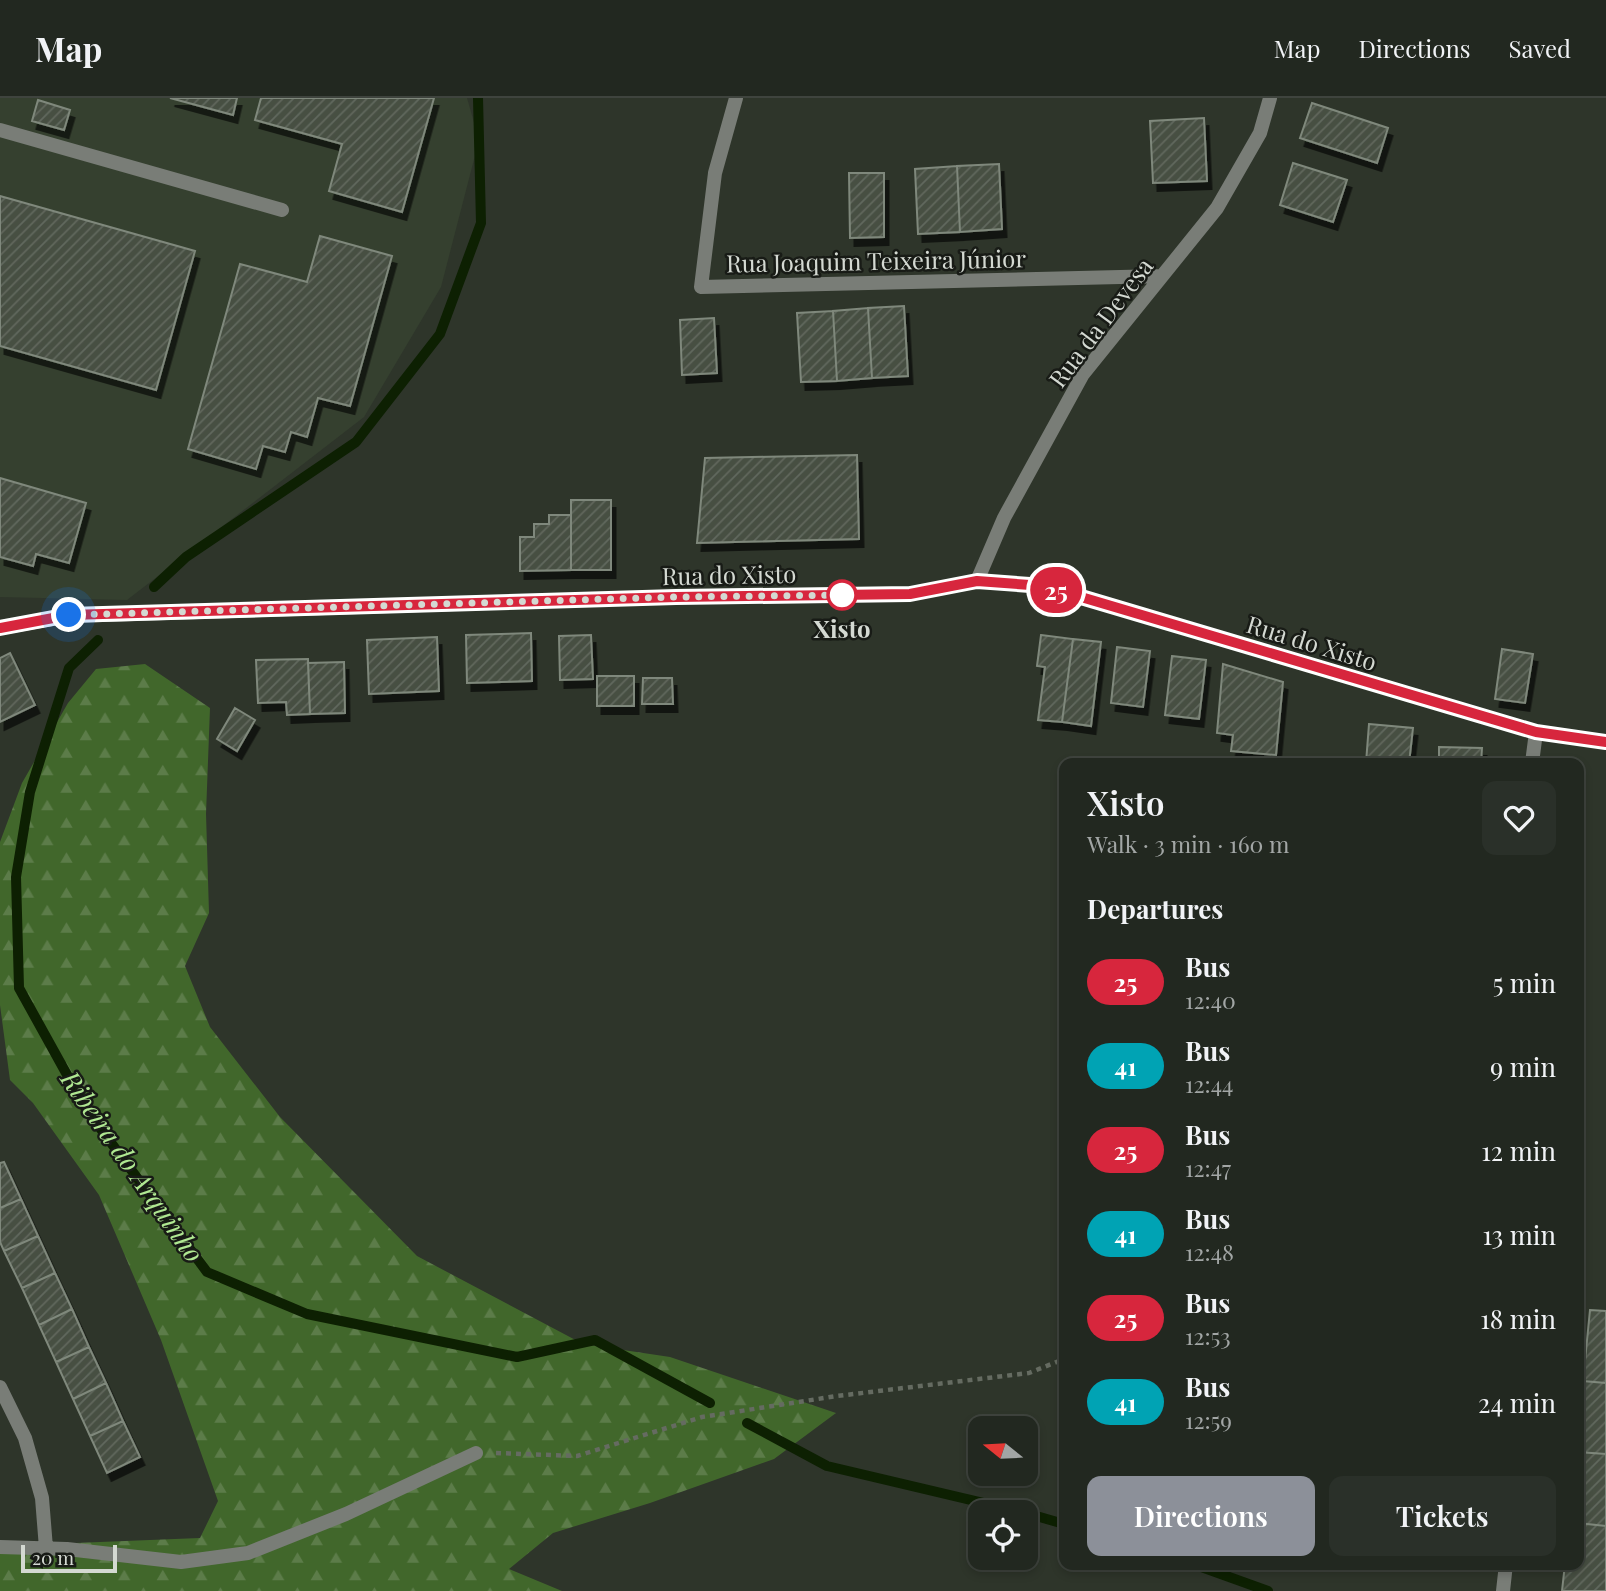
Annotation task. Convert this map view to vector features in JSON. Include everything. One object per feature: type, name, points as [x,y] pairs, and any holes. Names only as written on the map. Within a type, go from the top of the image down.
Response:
[{"type":"street","name":"Rua Joaquim Teixeira Júnior","points":[[736,98],[715,173],[701,287],[1162,276]]},
{"type":"street","name":"Rua da Devesa","points":[[977,581],[1004,517],[1083,374],[1217,208],[1260,133],[1270,98]]},
{"type":"street","points":[[0,130],[282,210]]},
{"type":"street","name":"Rua do Xisto","points":[[0,628],[69,615],[663,598],[910,594],[977,581],[1044,586],[1536,732],[1606,741]]},
{"type":"street","points":[[1533,758],[1536,732]]},
{"type":"street","points":[[0,1387],[28,1450],[42,1499],[46,1548]]},
{"type":"street","points":[[0,1547],[46,1548],[181,1562],[248,1553],[346,1514],[476,1453]]},
{"type":"street","points":[[1503,1591],[1505,1570]]},
{"type":"path","points":[[476,1453],[577,1456],[702,1417],[837,1396],[1029,1373],[1059,1361]]},
{"type":"shaded area","points":[[0,98],[467,98],[479,140],[441,287],[364,417],[127,600],[0,597]]},
{"type":"green space","points":[[145,664],[210,708],[206,814],[209,913],[185,966],[210,1027],[280,1117],[417,1256],[583,1344],[670,1357],[836,1413],[774,1459],[650,1503],[553,1533],[509,1569],[562,1591],[0,1591],[0,1546],[200,1538],[218,1501],[161,1340],[99,1195],[33,1103],[10,1080],[0,1005],[0,842],[22,783],[68,703],[96,669]]},
{"type":"building","points":[[170,98],[237,98],[233,115]]},
{"type":"building","points":[[261,98],[434,98],[402,212],[329,191],[342,144],[255,120]]},
{"type":"building","points":[[38,100],[70,110],[64,130],[32,121]]},
{"type":"building","points":[[1312,103],[1388,128],[1377,163],[1300,138]]},
{"type":"building","points":[[1204,118],[1207,181],[1153,183],[1150,121]]},
{"type":"building","points":[[1293,163],[1347,180],[1333,222],[1280,205]]},
{"type":"building","points":[[999,164],[1002,229],[960,232],[957,166]]},
{"type":"building","points":[[957,166],[960,232],[918,234],[915,169]]},
{"type":"building","points":[[849,173],[884,173],[884,237],[850,238]]},
{"type":"building","points":[[0,196],[195,251],[156,390],[0,346]]},
{"type":"building","points":[[320,236],[392,256],[350,406],[318,398],[307,437],[291,432],[285,452],[263,446],[256,469],[188,449],[240,264],[307,282]]},
{"type":"building","points":[[904,306],[908,376],[872,378],[868,308]]},
{"type":"building","points":[[868,308],[872,378],[837,381],[833,311]]},
{"type":"building","points":[[833,311],[837,381],[801,382],[797,313]]},
{"type":"building","points":[[714,318],[717,373],[682,375],[680,320]]},
{"type":"building","points":[[857,455],[859,539],[697,543],[705,458]]},
{"type":"building","points":[[0,478],[86,503],[69,563],[36,554],[33,566],[0,557]]},
{"type":"building","points":[[571,500],[611,500],[611,570],[571,570]]},
{"type":"building","points":[[549,515],[571,515],[571,570],[520,571],[520,537],[534,537],[534,524],[549,524]]},
{"type":"building","points":[[531,633],[532,681],[467,683],[466,635]]},
{"type":"building","points":[[591,635],[593,679],[560,680],[559,636]]},
{"type":"building","points":[[1041,635],[1073,639],[1062,722],[1038,720],[1045,667],[1037,666]]},
{"type":"building","points":[[437,637],[439,691],[369,694],[367,640]]},
{"type":"building","points":[[1073,639],[1101,642],[1091,726],[1062,722]]},
{"type":"building","points":[[1117,647],[1150,651],[1143,707],[1111,703]]},
{"type":"building","points":[[1502,649],[1533,654],[1525,703],[1495,699]]},
{"type":"building","points":[[10,653],[35,705],[0,722],[0,658]]},
{"type":"building","points":[[1172,656],[1206,660],[1199,719],[1165,715]]},
{"type":"building","points":[[308,659],[310,714],[287,715],[286,702],[258,703],[256,660]]},
{"type":"building","points":[[344,662],[345,713],[310,714],[308,663]]},
{"type":"building","points":[[1223,664],[1283,682],[1276,755],[1231,751],[1233,735],[1217,733]]},
{"type":"building","points":[[597,676],[634,676],[634,706],[597,706]]},
{"type":"building","points":[[643,678],[672,678],[673,704],[642,704]]},
{"type":"building","points":[[235,708],[255,720],[237,751],[217,739]]},
{"type":"building","points":[[1369,724],[1413,728],[1410,758],[1366,758]]},
{"type":"building","points":[[1439,747],[1482,748],[1481,758],[1439,758]]},
{"type":"building","points":[[4,1162],[21,1199],[0,1208],[0,1163]]},
{"type":"building","points":[[21,1199],[38,1236],[4,1251],[0,1242],[0,1208]]},
{"type":"building","points":[[38,1236],[55,1273],[22,1288],[4,1251]]},
{"type":"building","points":[[55,1273],[72,1309],[39,1325],[22,1288]]},
{"type":"building","points":[[72,1309],[89,1347],[56,1362],[39,1325]]},
{"type":"building","points":[[1590,1310],[1606,1311],[1606,1383],[1584,1381]]},
{"type":"building","points":[[89,1347],[106,1383],[73,1399],[56,1362]]},
{"type":"building","points":[[1584,1381],[1606,1383],[1606,1454],[1584,1452]]},
{"type":"building","points":[[106,1383],[123,1421],[90,1436],[73,1399]]},
{"type":"building","points":[[123,1421],[140,1457],[107,1473],[90,1436]]},
{"type":"building","points":[[1584,1452],[1606,1454],[1606,1526],[1584,1524]]},
{"type":"building","points":[[1584,1524],[1606,1526],[1606,1591],[1562,1591],[1564,1570],[1584,1570]]},
{"type":"waterway","name":"Ribeira do Arquinho","points":[[154,587],[186,557],[356,442],[440,334],[481,223],[478,98]]},
{"type":"waterway","name":"Ribeira do Arquinho","points":[[98,640],[69,668],[30,792],[16,877],[19,988],[86,1109],[207,1272],[307,1314],[517,1357],[595,1340],[710,1403]]},
{"type":"waterway","name":"Ribeira do Arquinho","points":[[747,1423],[827,1466],[971,1500]]},
{"type":"waterway","name":"Ribeira do Arquinho","points":[[1038,1516],[1059,1523]]},
{"type":"waterway","name":"Ribeira do Arquinho","points":[[1210,1570],[1268,1591]]},
{"type":"bus line","name":"25","points":[[0,628],[69,615],[676,597],[910,594],[977,581],[1044,586],[1536,732],[1606,742]]},
{"type":"place","name":"Xisto","points":[[842,595]]},
{"type":"route","points":[[69,615],[676,597],[847,595],[842,595]]}]
